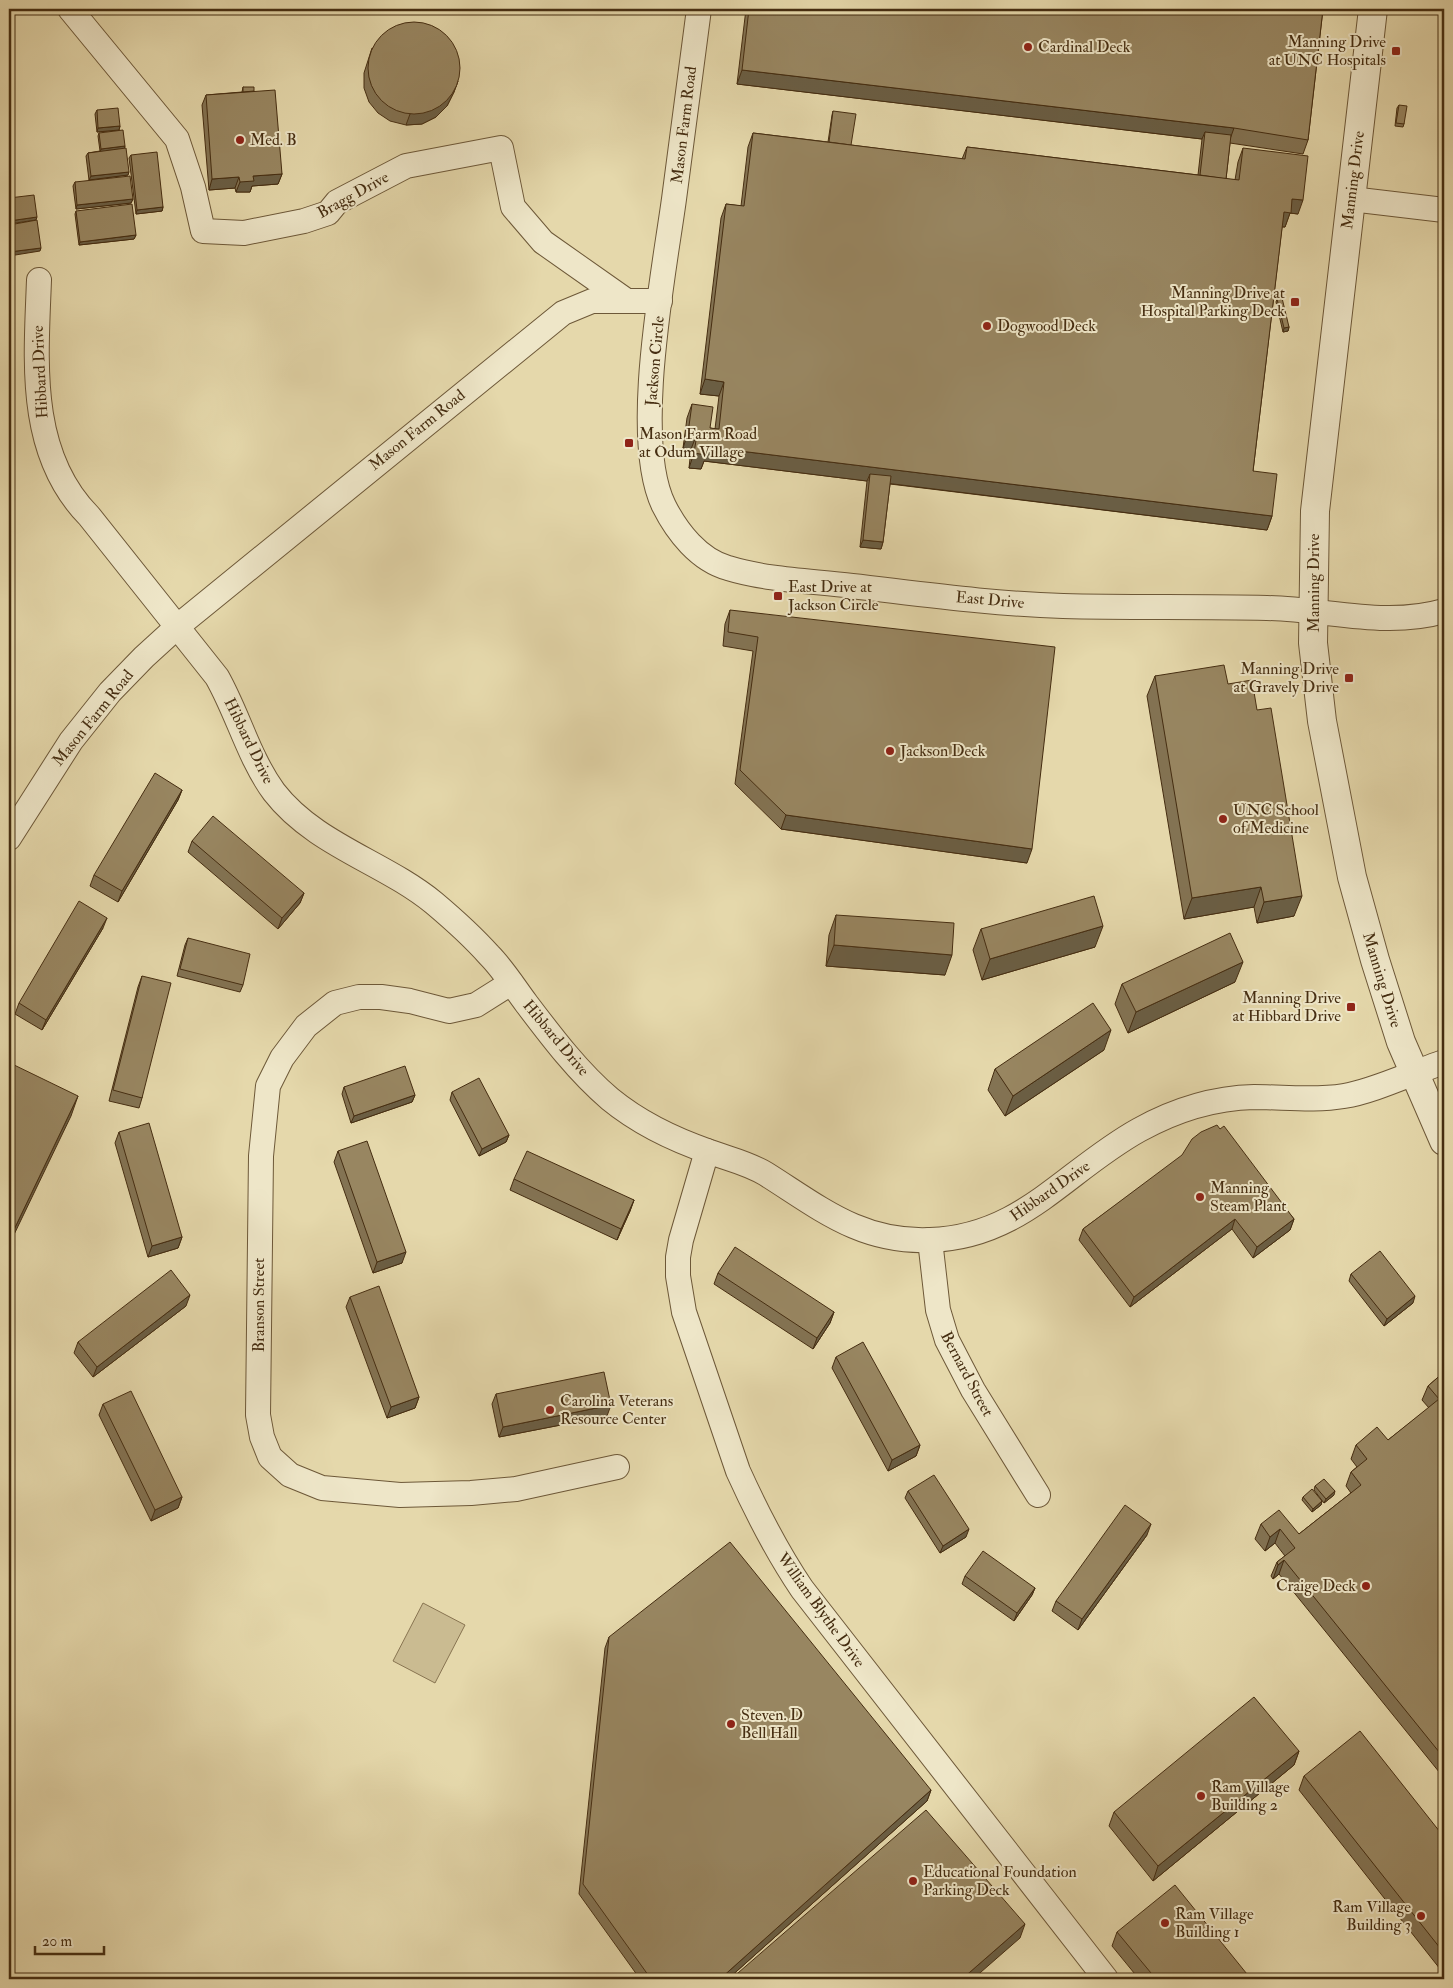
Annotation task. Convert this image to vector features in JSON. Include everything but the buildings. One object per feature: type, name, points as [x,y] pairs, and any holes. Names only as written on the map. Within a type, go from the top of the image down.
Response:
[{"type":"street","name":"Bragg Drive","points":[[70,9],[177,139],[193,187],[203,231],[244,233],[304,221],[328,213],[337,202],[406,166],[501,148],[513,206],[543,242],[624,299]]},
{"type":"street","name":"Mason Farm Road","points":[[9,838],[71,741],[110,692],[178,626],[551,321],[583,303],[624,299],[660,301],[699,9]]},
{"type":"street","name":"Manning Drive","points":[[1374,9],[1315,511],[1313,643],[1322,721],[1352,877],[1375,960],[1413,1072],[1444,1140]]},
{"type":"street","points":[[1351,199],[1444,210]]},
{"type":"street","name":"Hibbard Drive","points":[[38,280],[38,403],[46,444],[74,501],[89,516],[178,626],[217,678],[230,701],[260,770],[275,792],[292,811],[313,829],[416,888],[491,956],[550,1036],[608,1097],[653,1127],[707,1151],[758,1169],[818,1209],[859,1229],[897,1239],[930,1240],[970,1236],[1008,1221],[1044,1198],[1119,1142],[1177,1112],[1230,1098],[1344,1096],[1444,1062]]},
{"type":"street","name":"Jackson Circle","points":[[660,301],[654,342],[650,409],[651,462],[663,503],[681,534]]},
{"type":"street","name":"East Drive","points":[[681,534],[702,556],[727,568],[760,574],[882,589],[1060,606],[1272,608],[1364,618],[1401,618],[1444,611]]},
{"type":"street","name":"Branson Street","points":[[511,983],[476,1005],[449,1011],[381,997],[359,996],[335,1003],[306,1026],[282,1058],[268,1086],[262,1156],[258,1415],[262,1437],[270,1458],[290,1475],[322,1488],[380,1494],[462,1493],[516,1489],[617,1467]]},
{"type":"street","name":"William Blythe Drive","points":[[707,1151],[681,1240],[678,1257],[679,1285],[684,1312],[717,1410],[738,1471],[753,1504],[778,1552],[802,1589],[1106,1979]]},
{"type":"street","name":"Bernard Street","points":[[930,1240],[938,1310],[946,1340],[973,1390],[1038,1495]]},
{"type":"shaded area","points":[[423,1603],[465,1625],[435,1683],[393,1661]]},
{"type":"place","name":"Cardinal Deck","points":[[1028,47]]},
{"type":"place","name":"Manning Drive at UNC Hospitals","points":[[1396,51]]},
{"type":"place","name":"Med. B","points":[[240,140]]},
{"type":"place","name":"Manning Drive at Hospital Parking Deck","points":[[1295,302]]},
{"type":"place","name":"Dogwood Deck","points":[[987,326]]},
{"type":"place","name":"Mason Farm Road at Odum Village","points":[[629,443]]},
{"type":"place","name":"East Drive at Jackson Circle","points":[[778,596]]},
{"type":"place","name":"Manning Drive at Gravely Drive","points":[[1349,678]]},
{"type":"place","name":"Jackson Deck","points":[[890,751]]},
{"type":"place","name":"UNC School of Medicine","points":[[1223,819]]},
{"type":"place","name":"Manning Drive at Hibbard Drive","points":[[1351,1007]]},
{"type":"place","name":"Manning Steam Plant","points":[[1200,1197]]},
{"type":"place","name":"Carolina Veterans Resource Center","points":[[550,1410]]},
{"type":"place","name":"Craige Deck","points":[[1366,1586]]},
{"type":"place","name":"Steven. D Bell Hall","points":[[731,1724]]},
{"type":"place","name":"Ram Village Building 2","points":[[1201,1796]]},
{"type":"place","name":"Educational Foundation Parking Deck","points":[[913,1881]]},
{"type":"place","name":"Ram Village Building 3","points":[[1421,1916]]},
{"type":"place","name":"Ram Village Building 1","points":[[1165,1923]]}]
